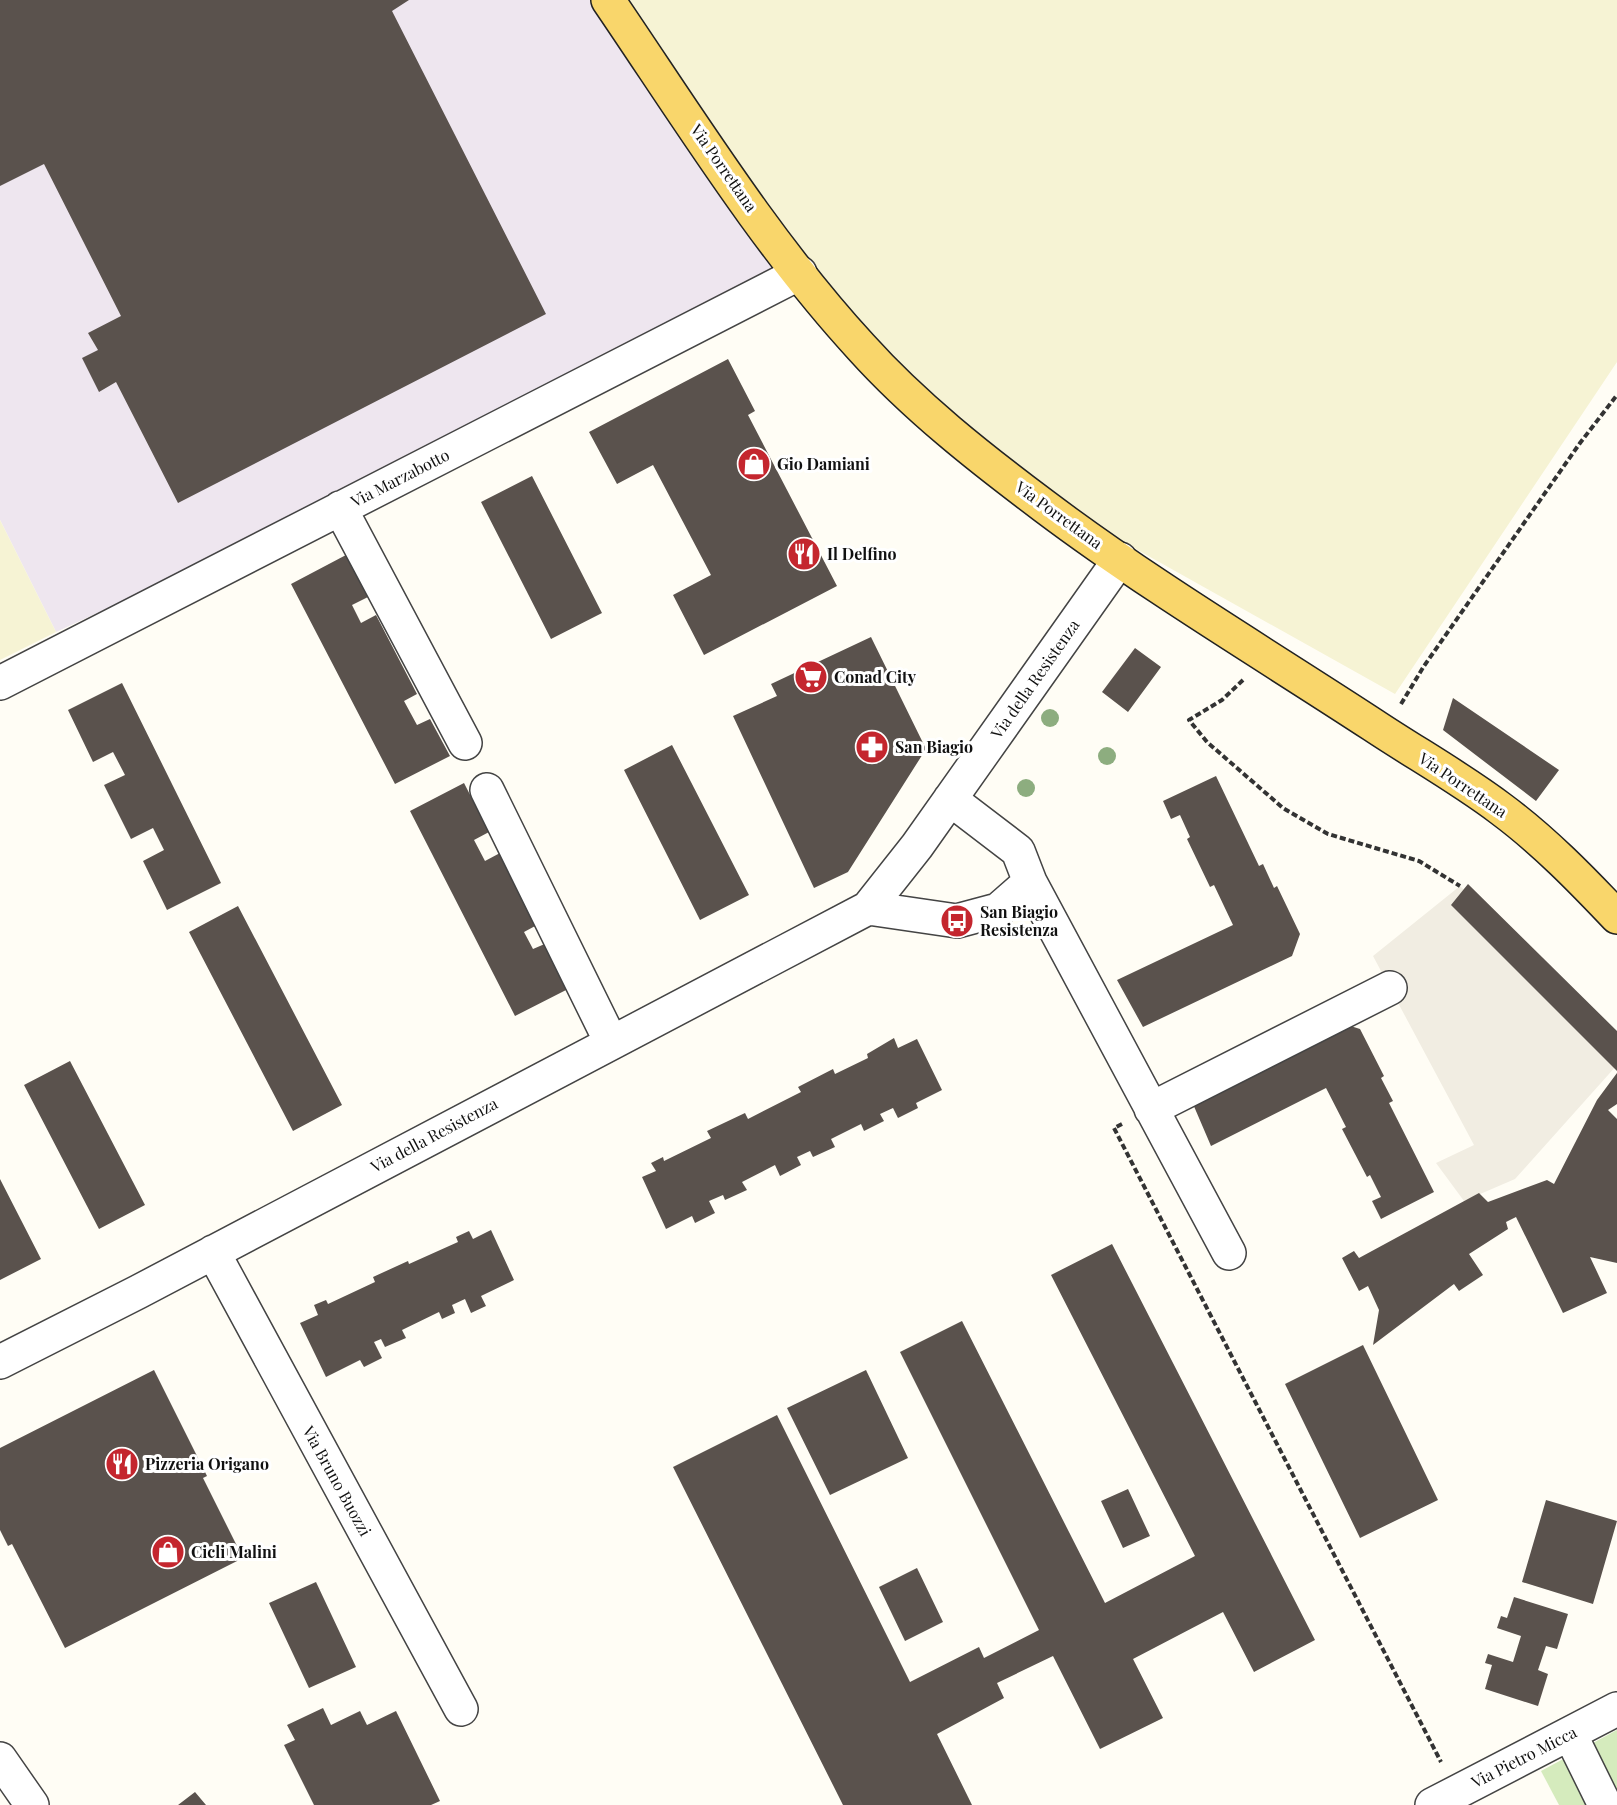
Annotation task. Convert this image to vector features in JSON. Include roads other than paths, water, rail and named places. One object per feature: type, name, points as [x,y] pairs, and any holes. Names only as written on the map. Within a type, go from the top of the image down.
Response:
[{"type":"main road","name":"Via Porrettana","points":[[608,0],[746,201],[800,273],[861,348],[896,384],[976,453],[1045,507],[1120,559],[1501,809],[1583,881],[1617,917]]},
{"type":"street","name":"Via Marzabotto","points":[[0,683],[800,273]]},
{"type":"street","points":[[340,508],[465,743]]},
{"type":"street","name":"Via della Resistenza","points":[[0,1362],[868,908],[917,846],[1120,559]]},
{"type":"street","points":[[487,790],[611,1042]]},
{"type":"street","points":[[950,800],[1018,851],[1030,882],[1229,1253]]},
{"type":"street","points":[[868,908],[957,921],[998,910],[1030,882]]},
{"type":"street","points":[[1151,1109],[1390,988]]},
{"type":"street","name":"Via Bruno Buozzi","points":[[213,1252],[462,1709]]},
{"type":"street","name":"Via Pietro Micca","points":[[1444,1799],[1617,1709]]},
{"type":"street","points":[[1570,1734],[1605,1805]]},
{"type":"street","points":[[0,1759],[32,1805]]},
{"type":"place","name":"Gio Damiani","points":[[754,464]]},
{"type":"place","name":"Il Delfino","points":[[804,554]]},
{"type":"place","name":"Conad City","points":[[811,677]]},
{"type":"place","name":"San Biagio","points":[[872,747]]},
{"type":"place","name":"San Biagio Resistenza","points":[[957,921]]},
{"type":"place","name":"Pizzeria Origano","points":[[122,1464]]},
{"type":"place","name":"Cicli Malini","points":[[168,1552]]}]
